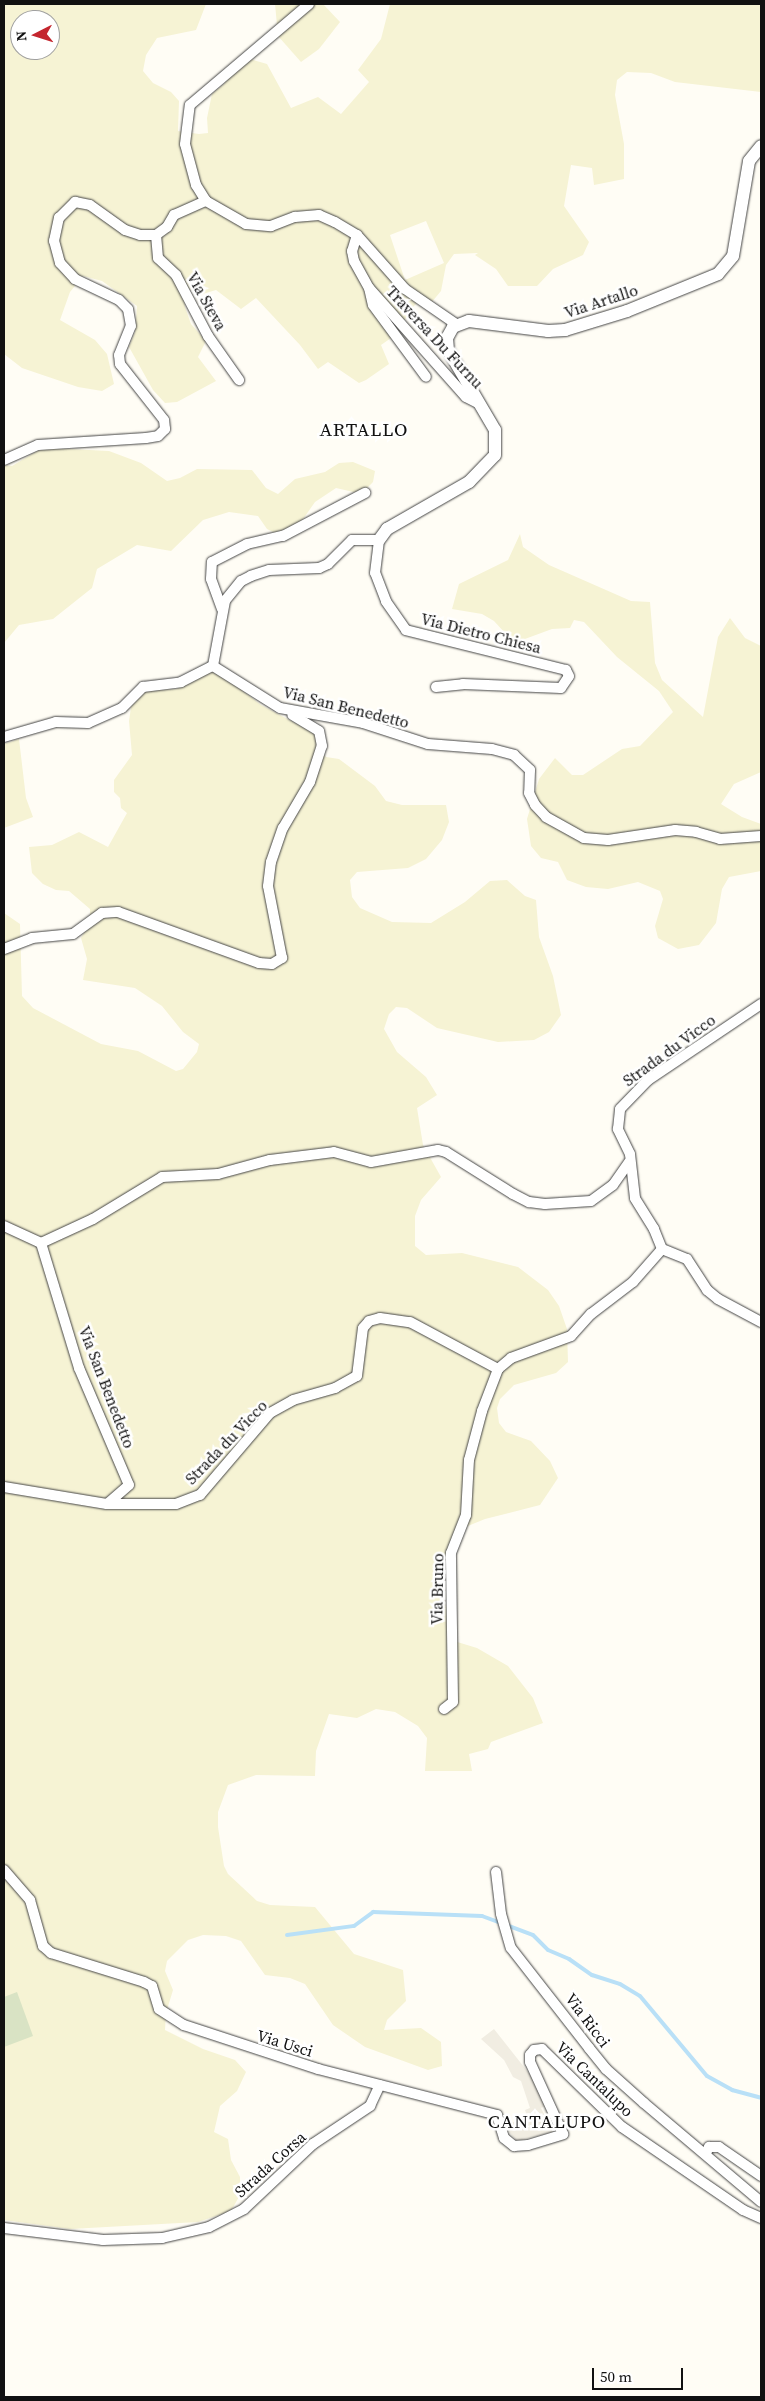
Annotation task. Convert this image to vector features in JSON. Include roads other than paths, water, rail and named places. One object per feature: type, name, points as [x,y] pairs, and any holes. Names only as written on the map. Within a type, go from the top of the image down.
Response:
[{"type":"street","points":[[4,737],[56,722],[88,723],[122,708],[144,687],[181,682],[213,666],[222,609],[234,588],[251,576],[269,570],[319,568],[328,564],[352,540],[379,540],[388,529],[470,482],[487,466],[495,455],[495,430],[448,350],[448,334],[456,324],[404,289],[357,235],[318,216],[295,217],[271,226],[246,224],[206,201],[196,185],[185,144],[190,105],[309,4]]},
{"type":"street","name":"Via Artallo","points":[[456,324],[463,321],[486,322],[548,331],[565,330],[627,311],[718,274],[733,256],[750,161],[761,146]]},
{"type":"street","points":[[4,460],[38,445],[154,437],[165,429],[164,420],[120,364],[119,355],[131,326],[128,309],[119,300],[75,278],[60,263],[54,241],[59,218],[75,202],[90,204],[125,230],[140,236],[156,235],[167,227],[174,215],[206,201]]},
{"type":"street","name":"Via Steva","points":[[156,235],[158,258],[176,275],[203,327],[239,380]]},
{"type":"street","name":"Traversa Du Furnu","points":[[357,235],[352,251],[354,262],[369,288],[466,397],[480,404]]},
{"type":"street","name":"Traversa Du Furnu","points":[[369,288],[373,305],[426,377]]},
{"type":"street","points":[[222,609],[210,579],[212,562],[247,544],[283,536],[365,493]]},
{"type":"street","name":"Via Dietro Chiesa","points":[[379,540],[375,573],[386,601],[406,630],[566,670],[569,676],[561,688],[463,684],[436,687]]},
{"type":"street","name":"Via San Benedetto","points":[[213,666],[230,680],[280,708],[363,723],[428,744],[492,749],[514,755],[530,770],[529,793],[534,805],[546,817],[584,838],[608,840],[675,830],[696,832],[720,839],[761,836]]},
{"type":"street","points":[[4,949],[32,938],[73,934],[102,913],[118,912],[259,963],[272,964],[282,958],[268,886],[271,862],[283,828],[310,782],[322,738],[315,727],[280,708]]},
{"type":"street","name":"Strada du Vicco","points":[[629,1162],[630,1154],[618,1129],[620,1109],[648,1080],[761,1004]]},
{"type":"street","points":[[4,1226],[41,1243],[93,1219],[162,1176],[218,1174],[270,1160],[334,1152],[380,1162],[438,1150],[456,1156],[513,1194],[529,1202],[545,1204],[591,1201],[613,1185],[629,1162]]},
{"type":"street","points":[[629,1162],[635,1198],[654,1229],[662,1249],[687,1259],[712,1294],[761,1322]]},
{"type":"street","name":"Via San Benedetto","points":[[41,1243],[79,1368],[129,1485],[107,1504]]},
{"type":"street","points":[[498,1369],[510,1358],[571,1336],[592,1314],[633,1282],[662,1249]]},
{"type":"street","name":"Strada du Vicco","points":[[4,1487],[107,1504],[176,1504],[200,1495],[270,1413],[293,1400],[335,1388],[357,1376],[363,1328],[369,1321],[380,1318],[410,1322],[498,1369]]},
{"type":"street","name":"Via Bruno","points":[[444,1709],[453,1702],[451,1553],[466,1515],[469,1460],[482,1411],[498,1369]]},
{"type":"street","name":"Via Usci","points":[[4,1870],[30,1900],[43,1946],[51,1953],[152,1986],[159,2009],[184,2025],[310,2067],[497,2115],[504,2138],[514,2146],[528,2145],[563,2134]]},
{"type":"street","name":"Via Ricci","points":[[496,1872],[504,1930],[522,1962],[558,2005],[606,2068],[706,2153]]},
{"type":"street","name":"Via Cantalupo","points":[[563,2134],[530,2062],[530,2055],[534,2050],[542,2049],[622,2127],[743,2210],[761,2218]]},
{"type":"street","name":"Strada Corsa","points":[[6,2230],[103,2240],[162,2238],[210,2227],[244,2209],[313,2144],[370,2106],[380,2085]]},
{"type":"street","points":[[761,2176],[719,2147],[709,2147],[706,2153],[761,2202]]},
{"type":"waterway","points":[[287,1935],[354,1926],[373,1912],[482,1916],[533,1935],[548,1950],[569,1959],[592,1975],[620,1984],[640,1996],[707,2076],[732,2090],[761,2098]]},
{"type":"district","name":"ARTALLO","points":[[364,430]]},
{"type":"district","name":"CANTALUPO","points":[[547,2122]]}]
